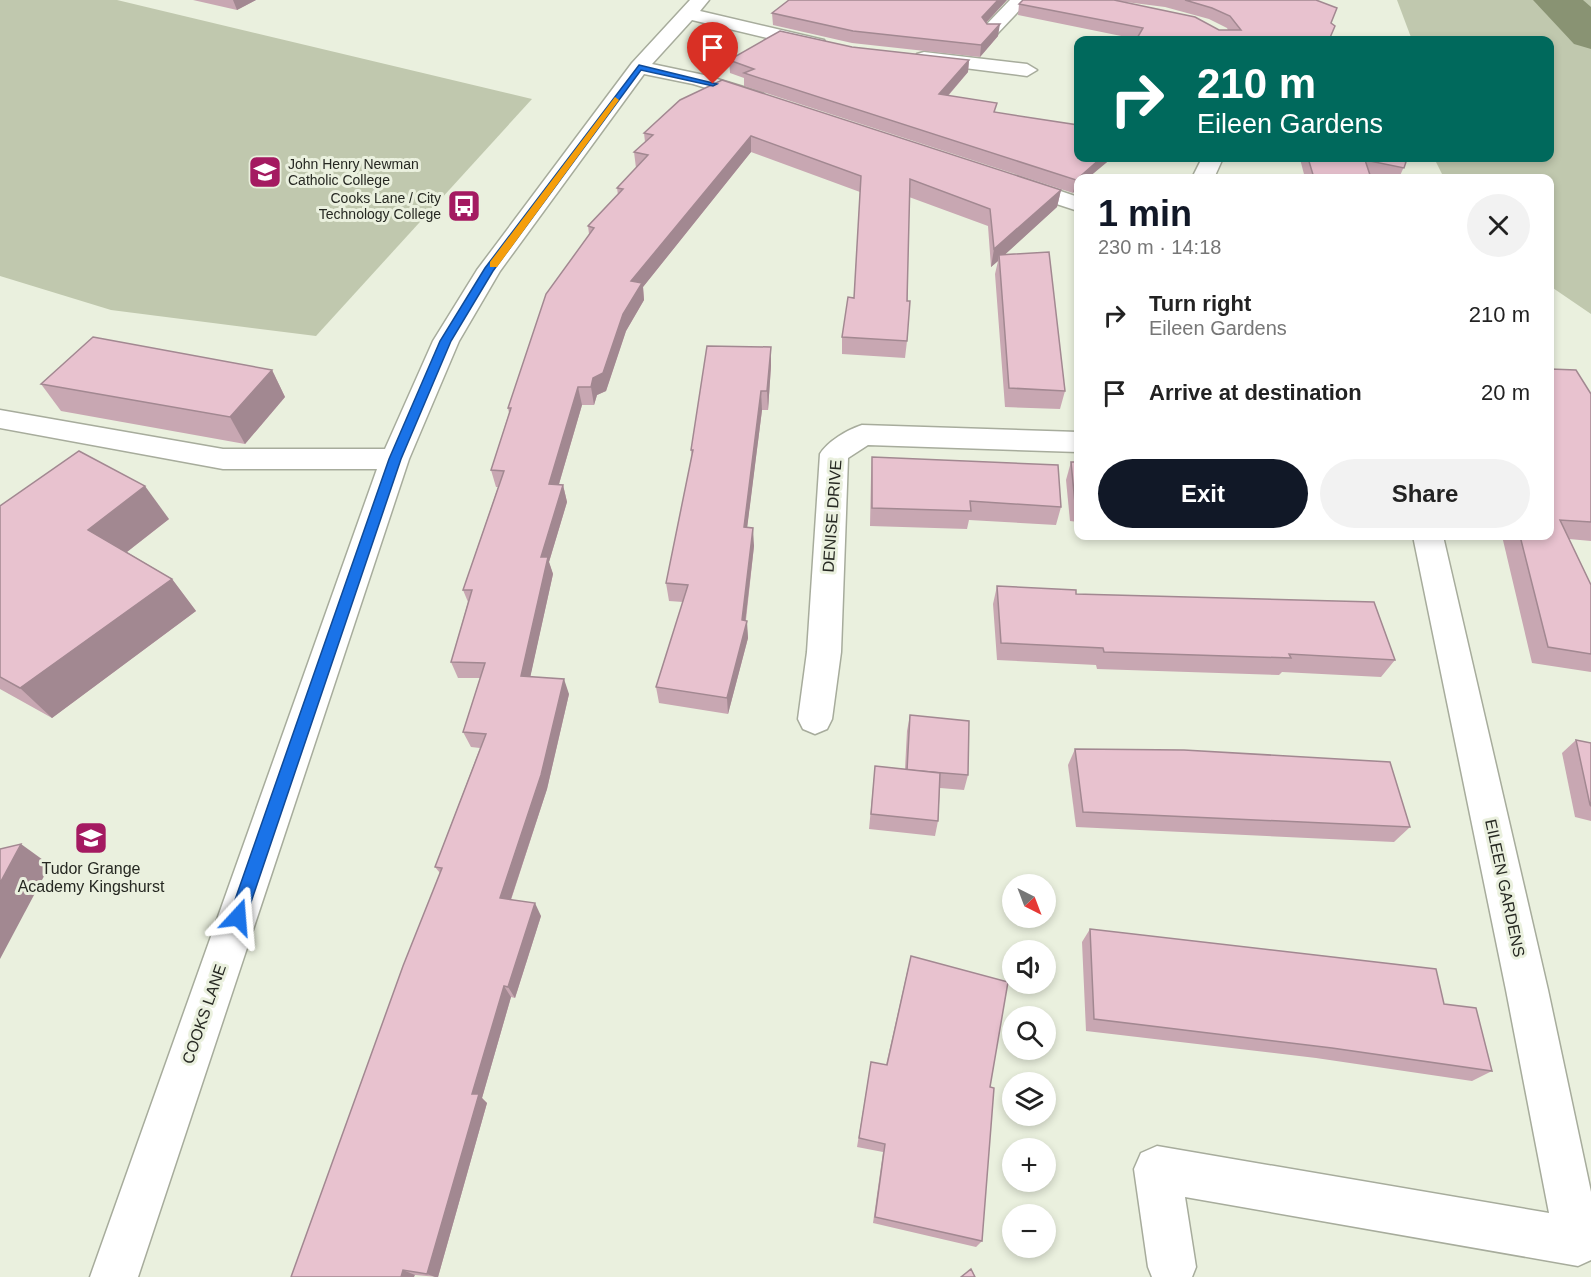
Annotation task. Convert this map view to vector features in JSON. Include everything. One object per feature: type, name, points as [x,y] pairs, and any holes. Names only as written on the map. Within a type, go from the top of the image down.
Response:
[{"type":"street","points":[[991,30],[1020,0]]},
{"type":"street","points":[[693,7],[830,46]]},
{"type":"street","name":"COOKS LANE","points":[[114,1277],[395,459],[446,341],[489,270],[639,68],[693,7]]},
{"type":"street","points":[[904,57],[1027,70]]},
{"type":"street","points":[[639,68],[697,79],[774,103]]},
{"type":"street","points":[[994,175],[1074,203]]},
{"type":"street","points":[[0,419],[223,459],[395,459]]},
{"type":"street","name":"DENISE DRIVE","points":[[815,719],[824,652],[834,454],[862,435],[1074,442]]},
{"type":"street","name":"EILEEN GARDENS","points":[[1172,1267],[1157,1169],[1585,1243],[1429,540]]},
{"type":"green space","name":"John Henry Newman Catholic College","points":[[0,0],[117,0],[532,99],[316,336],[111,310],[0,276]]},
{"type":"green space","points":[[1397,0],[1591,0],[1591,314],[1554,289],[1554,174],[1442,174],[1436,162],[1554,162],[1554,36],[1410,36]]},
{"type":"building","points":[[789,0],[998,0],[982,17],[987,24],[1000,24],[981,45],[853,31],[772,13]]},
{"type":"building","points":[[1023,0],[1114,0],[1195,17],[1219,30],[1241,30],[1230,16],[1185,0],[1316,0],[1337,8],[1331,23],[1335,26],[1331,36],[1138,36],[1143,28],[1019,4]]},
{"type":"building","points":[[780,31],[852,47],[969,60],[939,94],[997,103],[994,112],[1074,124],[1074,162],[1096,162],[1083,174],[1074,174],[1074,179],[744,73],[754,69],[729,60]]},
{"type":"building","points":[[722,80],[1061,190],[994,249],[990,209],[910,179],[907,301],[910,301],[907,341],[842,337],[848,297],[854,298],[861,176],[751,136],[631,281],[642,283],[623,314],[603,373],[593,378],[591,387],[578,387],[549,484],[563,485],[541,557],[548,557],[521,676],[564,679],[541,775],[500,898],[535,903],[508,987],[504,986],[472,1094],[479,1094],[427,1274],[403,1270],[401,1277],[291,1277],[403,966],[442,868],[435,867],[486,734],[463,732],[485,663],[451,662],[472,590],[463,590],[504,471],[491,470],[511,408],[508,408],[546,294],[594,228],[588,226],[623,189],[617,188],[648,155],[634,152],[653,135],[644,133],[680,100]]},
{"type":"building","points":[[1309,162],[1366,162],[1370,174],[1313,174]]},
{"type":"building","points":[[1375,162],[1406,162],[1404,168]]},
{"type":"building","points":[[1049,252],[1065,391],[1009,388],[999,255]]},
{"type":"building","points":[[93,337],[272,370],[230,417],[41,384]]},
{"type":"building","points":[[707,346],[771,347],[767,391],[761,391],[744,527],[753,528],[742,620],[747,621],[727,698],[656,687],[688,585],[666,583],[693,450],[691,450]]},
{"type":"building","points":[[1554,369],[1576,370],[1591,394],[1591,522],[1560,520],[1591,585],[1591,654],[1548,647],[1521,540],[1554,540]]},
{"type":"building","points":[[79,451],[145,486],[88,530],[172,579],[20,688],[0,677],[0,506]]},
{"type":"building","points":[[872,457],[1058,465],[1061,507],[970,501],[971,511],[872,508]]},
{"type":"building","points":[[1071,462],[1074,462],[1074,493]]},
{"type":"building","points":[[997,586],[1076,590],[1076,594],[1374,602],[1395,660],[1289,654],[1291,658],[1104,652],[1103,648],[1001,643]]},
{"type":"building","points":[[910,715],[969,721],[968,775],[907,770]]},
{"type":"building","points":[[1576,740],[1591,743],[1591,806],[1590,805]]},
{"type":"building","points":[[1075,749],[1184,750],[1390,762],[1410,827],[1083,812]]},
{"type":"building","points":[[875,766],[940,773],[938,821],[871,814]]},
{"type":"building","points":[[21,844],[0,883],[0,849]]},
{"type":"building","points":[[1090,929],[1436,969],[1444,1004],[1476,1008],[1492,1071],[1332,1048],[1094,1019]]},
{"type":"building","points":[[911,956],[1002,980],[1002,994],[1006,994],[1002,1006],[990,1087],[994,1088],[982,1241],[875,1217],[885,1144],[859,1138],[871,1062],[887,1065]]},
{"type":"building","points":[[971,1269],[975,1277],[961,1277]]},
{"type":"waterway","points":[[1556,0],[1591,34]]},
{"type":"slow traffic","points":[[493,265],[615,100]]},
{"type":"place","name":"John Henry Newman Catholic College","points":[[265,172]]},
{"type":"place","name":"Cooks Lane / City Technology College","points":[[464,206]]},
{"type":"place","name":"Tudor Grange Academy Kingshurst","points":[[91,838]]},
{"type":"route","points":[[238,917],[395,459],[446,341],[489,270],[639,68],[713,84]]}]
